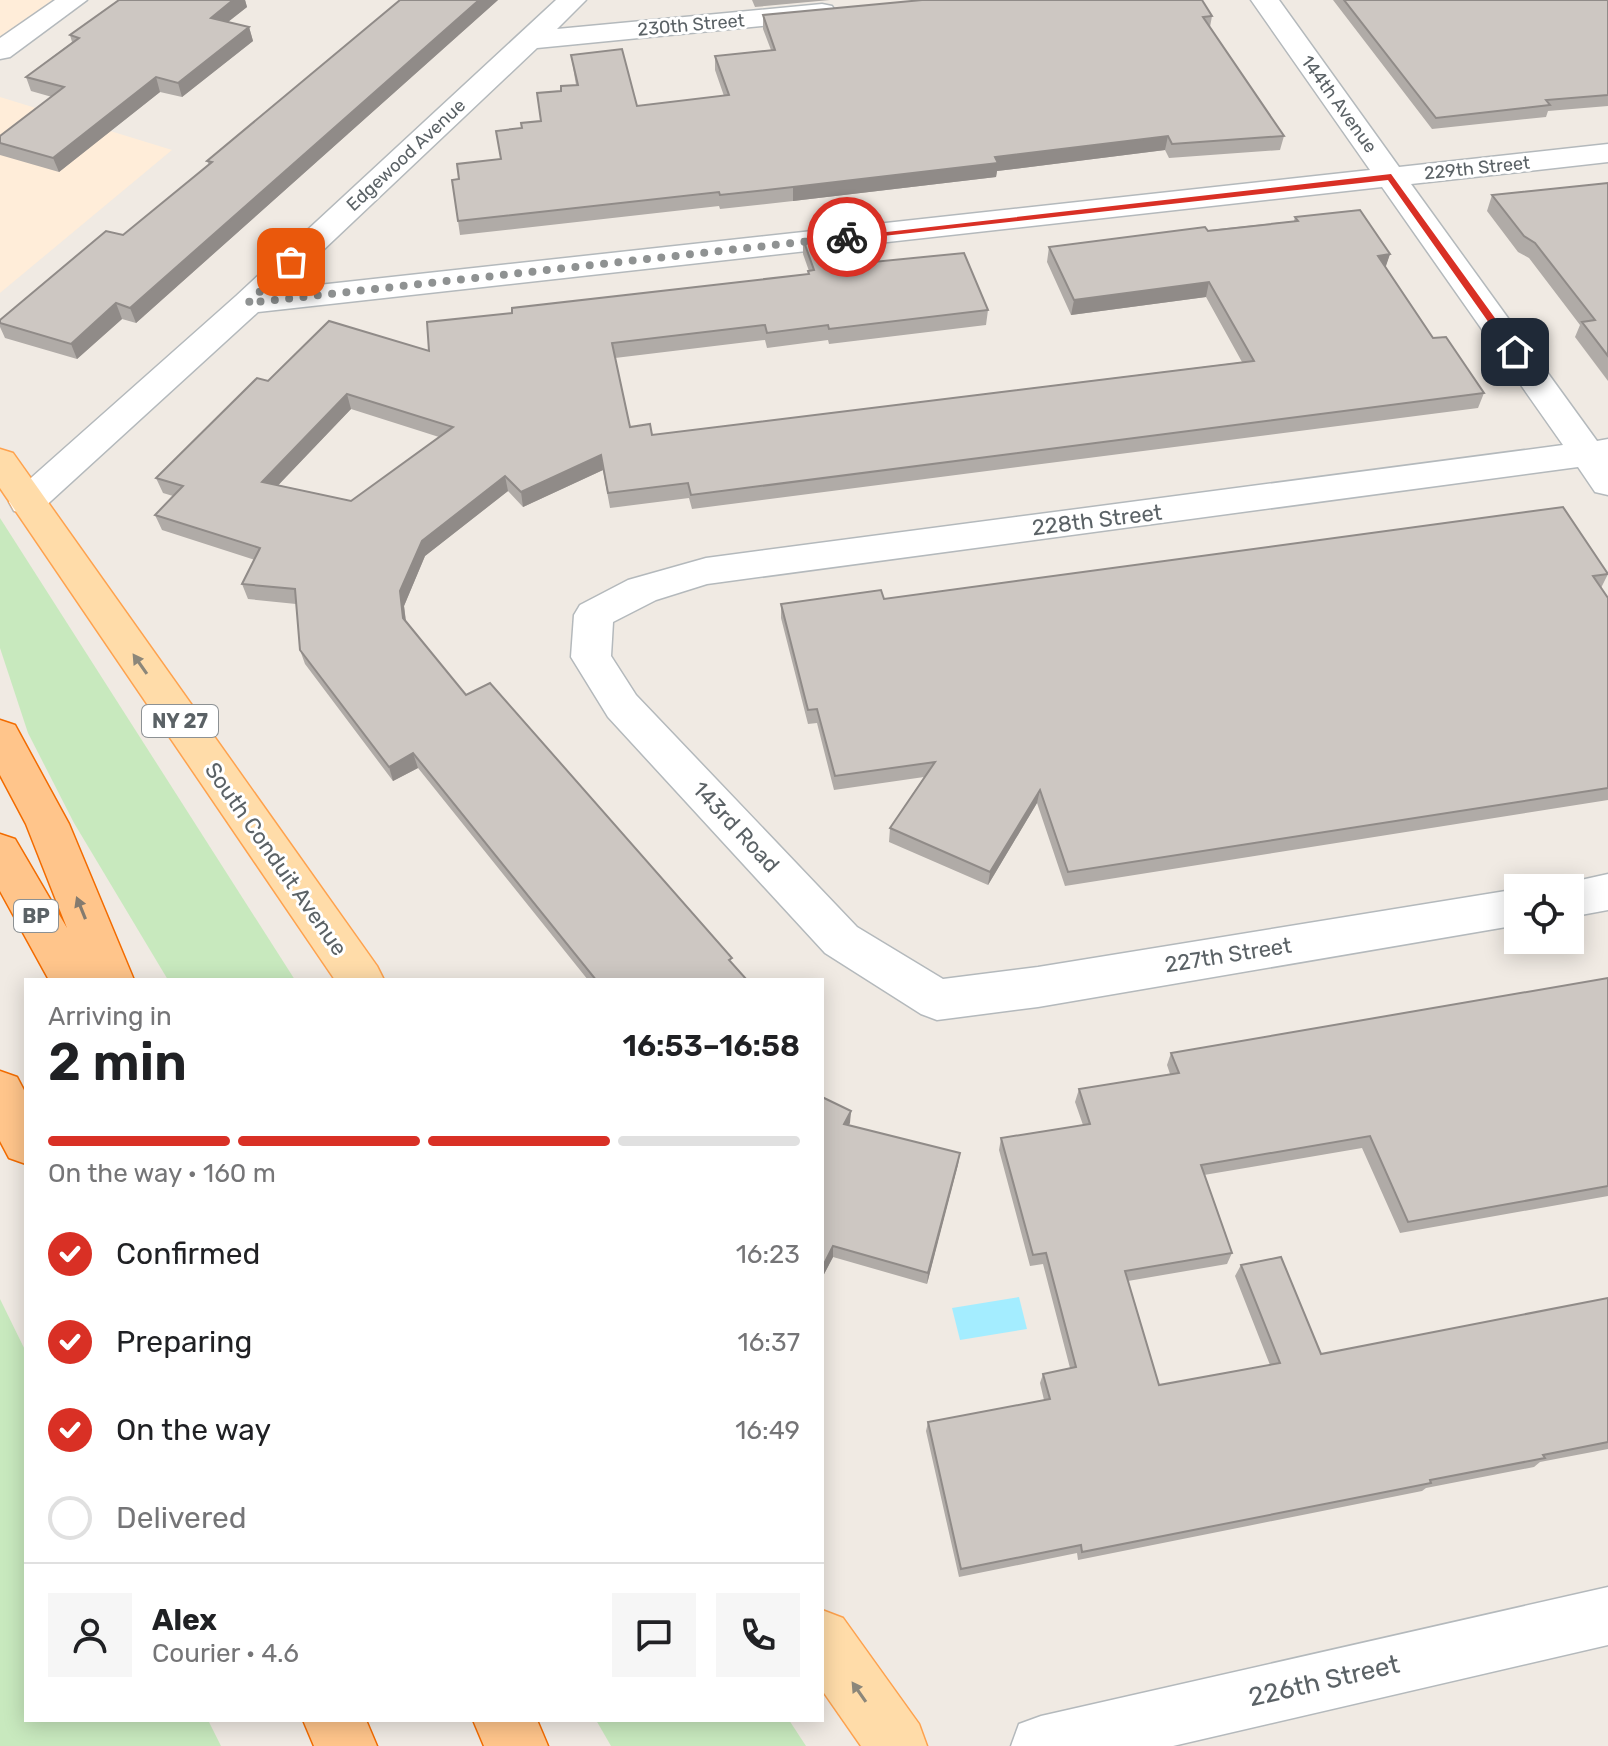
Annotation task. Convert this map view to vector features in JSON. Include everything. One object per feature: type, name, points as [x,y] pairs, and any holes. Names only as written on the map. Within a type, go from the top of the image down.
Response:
[{"type":"highway","points":[[0,736],[47,824],[110,978]]},
{"type":"highway","name":"BP","points":[[0,851],[72,978]]},
{"type":"highway","points":[[0,1092],[24,1138]]},
{"type":"highway","points":[[334,1722],[347,1746]]},
{"type":"highway","points":[[504,1722],[518,1746]]},
{"type":"main road","name":"South Conduit Avenue","points":[[0,461],[360,978]]},
{"type":"main road","points":[[824,1642],[897,1746]]},
{"type":"street","points":[[0,51],[73,0]]},
{"type":"street","name":"Edgewood Avenue","points":[[27,502],[248,303],[572,0]]},
{"type":"street","name":"144th Avenue","points":[[1265,0],[1601,463]]},
{"type":"street","name":"230th Street","points":[[529,40],[841,10]]},
{"type":"street","name":"229th Street","points":[[248,303],[1608,153]]},
{"type":"street","name":"228th Street","points":[[594,615],[642,590],[706,571],[1601,463]]},
{"type":"street","name":"143rd Road","points":[[594,615],[591,657],[622,706],[841,940],[937,1000]]},
{"type":"street","points":[[1584,896],[1608,892]]},
{"type":"street","name":"227th Street","points":[[937,1000],[1054,984],[1504,909]]},
{"type":"street","name":"226th Street","points":[[1041,1746],[1608,1616]]},
{"type":"shaded area","points":[[0,0],[67,0],[0,46]]},
{"type":"shaded area","points":[[0,97],[172,150],[0,293]]},
{"type":"green space","points":[[0,518],[294,978],[167,978],[74,823],[28,733],[0,648]]},
{"type":"green space","points":[[0,1299],[24,1348],[24,1722],[209,1722],[221,1746],[0,1746]]},
{"type":"green space","points":[[597,1722],[790,1722],[806,1746],[611,1746]]},
{"type":"water","points":[[1019,1297],[1027,1329],[960,1340],[952,1308]]},
{"type":"building","points":[[119,0],[233,0],[211,18],[249,27],[178,83],[156,77],[53,158],[0,143],[0,136],[64,87],[26,77],[79,38],[70,35]]},
{"type":"building","points":[[400,0],[479,0],[130,308],[116,303],[71,344],[0,323],[106,231],[123,235]]},
{"type":"building","points":[[922,0],[1202,0],[1212,16],[1203,17],[1284,136],[1172,144],[1168,136],[995,157],[998,163],[458,221],[452,180],[459,179],[457,164],[501,159],[496,131],[522,128],[521,123],[541,121],[537,93],[561,91],[561,86],[578,85],[571,55],[622,49],[637,106],[729,95],[715,56],[775,50],[763,15]]},
{"type":"building","points":[[1344,0],[1608,0],[1608,95],[1546,100],[1550,105],[1436,118]]},
{"type":"building","points":[[1608,183],[1608,356],[1582,322],[1595,320],[1535,243],[1524,236],[1492,195]]},
{"type":"building","points":[[1360,210],[1390,254],[1378,256],[1433,338],[1446,337],[1484,393],[691,495],[688,483],[608,493],[601,455],[521,492],[505,476],[422,541],[400,591],[403,618],[466,695],[490,683],[732,958],[729,960],[745,978],[594,978],[413,753],[389,767],[300,650],[295,589],[242,584],[260,548],[155,515],[183,486],[156,478],[257,378],[268,381],[329,321],[429,351],[427,322],[512,313],[512,308],[809,274],[808,271],[814,270],[803,239],[842,235],[853,264],[964,253],[988,310],[829,329],[828,325],[767,333],[765,325],[612,343],[630,427],[650,424],[652,435],[1254,361],[1209,282],[1074,300],[1049,247],[1205,227],[1208,231],[1298,221],[1295,217]],"holes":[[[347,394],[453,427],[351,501],[262,482]]]},
{"type":"building","points":[[1563,507],[1608,574],[1593,576],[1608,598],[1608,788],[1068,872],[1040,790],[990,872],[890,828],[935,762],[835,776],[817,709],[808,710],[781,604],[881,590],[884,599]]},
{"type":"building","points":[[1608,978],[1608,1186],[1408,1222],[1370,1136],[1201,1165],[1232,1253],[1125,1271],[1159,1385],[1280,1363],[1241,1265],[1281,1257],[1321,1354],[1608,1298],[1608,1442],[1543,1455],[1545,1458],[1430,1480],[1431,1483],[1082,1552],[1081,1545],[961,1569],[928,1422],[1050,1399],[1043,1374],[1076,1367],[1046,1253],[1033,1255],[1001,1138],[1090,1124],[1079,1089],[1179,1073],[1171,1053]]},
{"type":"building","points":[[824,1098],[851,1111],[844,1124],[960,1153],[928,1273],[833,1246],[824,1264]]},
{"type":"way so far","points":[[291,262],[248,303],[847,237]]},
{"type":"route","points":[[847,237],[1391,177],[1515,352]]}]
